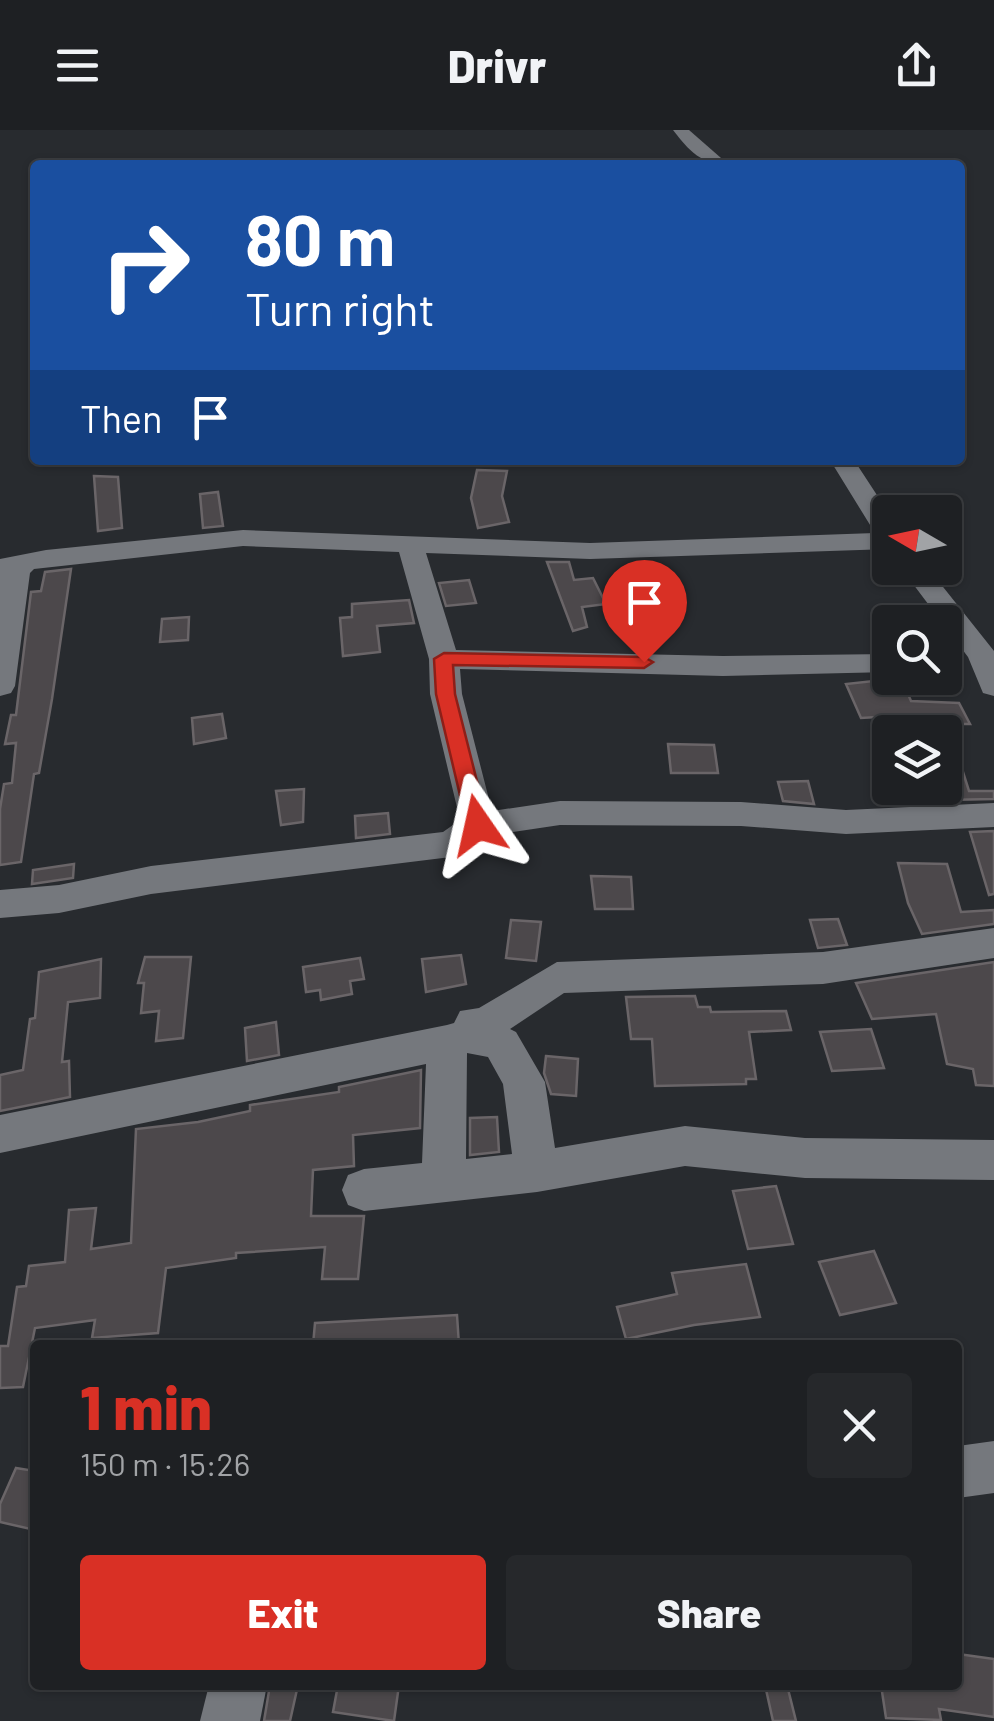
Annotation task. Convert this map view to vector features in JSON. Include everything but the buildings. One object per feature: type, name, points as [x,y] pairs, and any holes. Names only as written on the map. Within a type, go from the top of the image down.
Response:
[{"type":"street","points":[[681,130],[696,148],[714,160]]},
{"type":"street","points":[[845,465],[872,509]]},
{"type":"street","points":[[0,686],[16,571],[12,564],[175,542],[243,538],[590,551],[872,539]]},
{"type":"street","points":[[410,543],[444,659],[446,694],[478,825]]},
{"type":"street","points":[[927,585],[982,655],[994,686]]},
{"type":"street","points":[[962,657],[982,655]]},
{"type":"street","points":[[444,659],[723,666],[872,663]]},
{"type":"street","points":[[0,904],[59,899],[151,880],[451,844],[478,825],[560,813],[741,814],[846,822],[994,815]]},
{"type":"street","points":[[444,1166],[458,1039],[497,986],[557,978],[823,968],[994,944]]},
{"type":"street","points":[[0,1134],[458,1039],[502,1044],[524,1082],[537,1172]]},
{"type":"street","points":[[364,1190],[537,1172],[684,1146],[805,1158],[994,1160]]},
{"type":"street","points":[[962,1471],[994,1467]]},
{"type":"street","points":[[230,1721],[237,1690]]},
{"type":"route","points":[[478,825],[446,694],[444,659],[644,662]]}]
